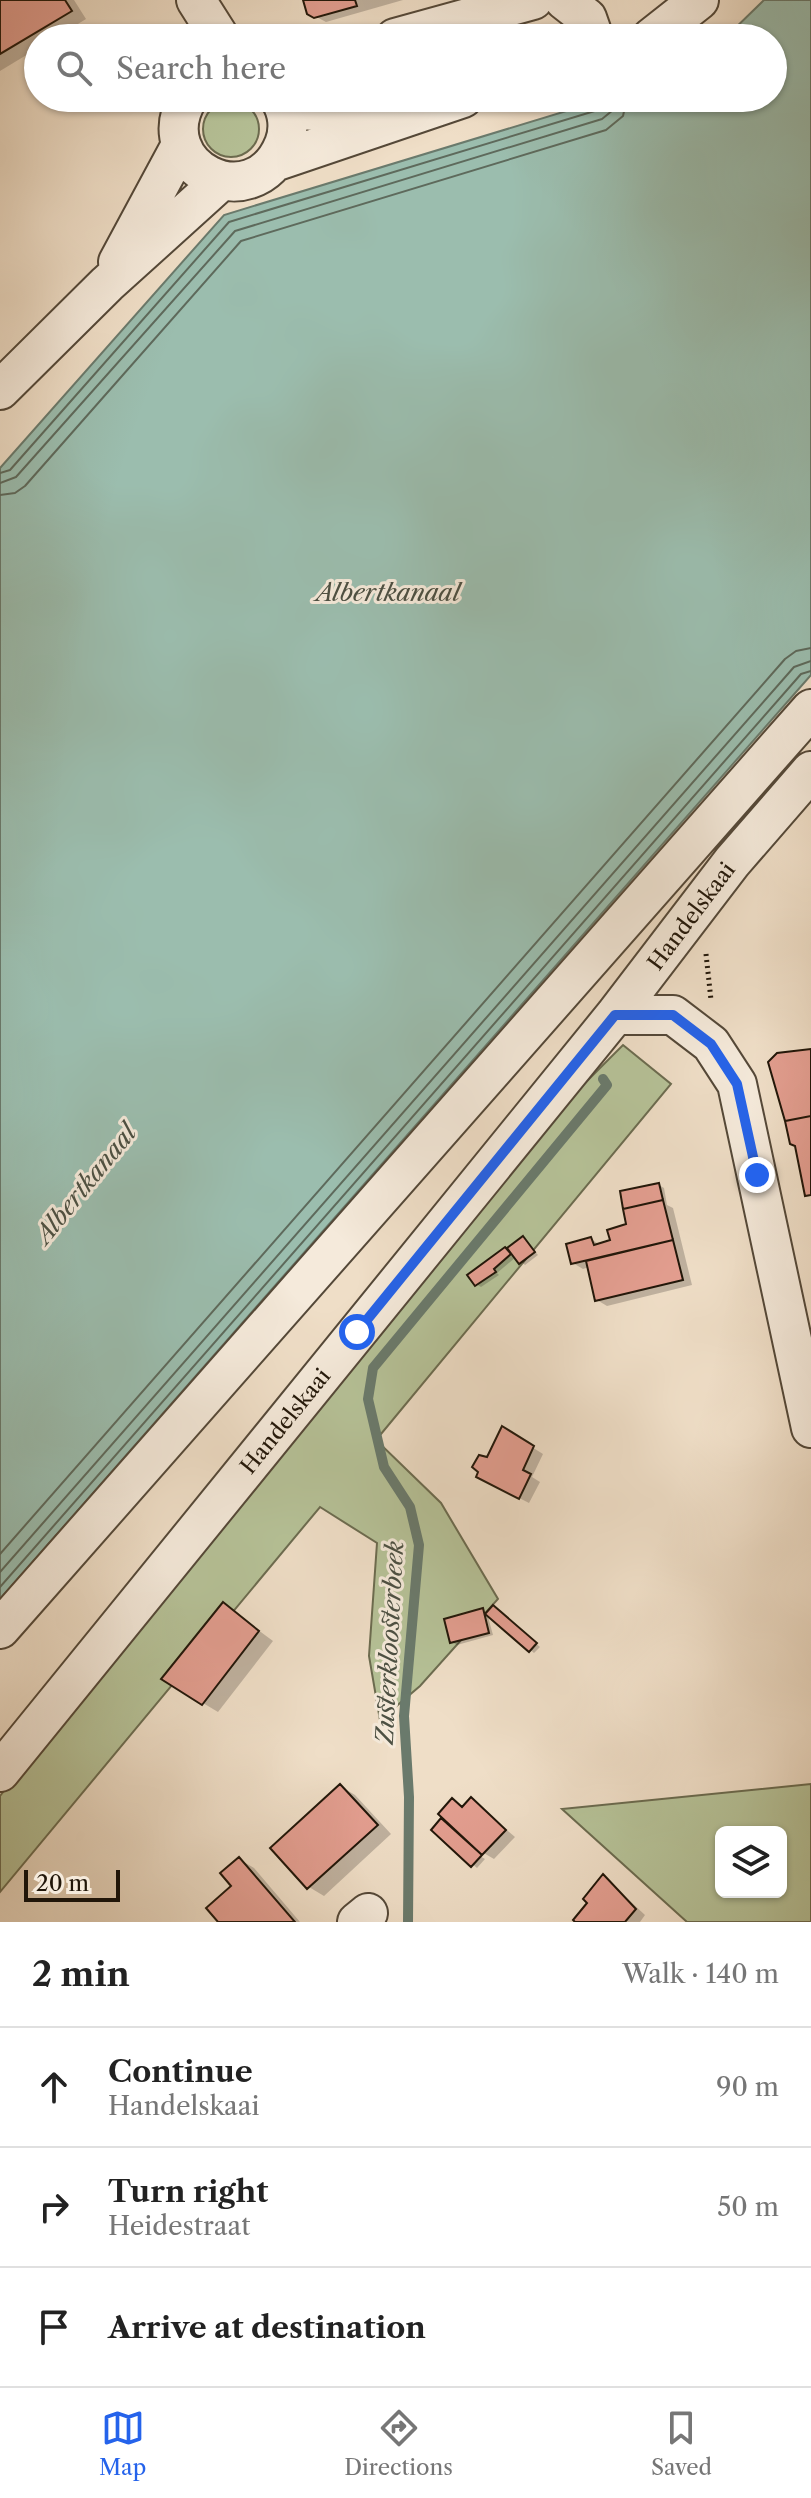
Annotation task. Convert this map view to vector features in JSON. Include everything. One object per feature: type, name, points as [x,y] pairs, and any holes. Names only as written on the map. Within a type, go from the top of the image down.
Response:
[{"type":"street","points":[[183,0],[186,24]]},
{"type":"street","points":[[196,0],[211,24]]},
{"type":"street","points":[[446,24],[533,0]]},
{"type":"street","points":[[564,0],[587,18],[589,24]]},
{"type":"street","points":[[669,24],[699,0]]},
{"type":"street","points":[[183,112],[178,124],[181,145],[196,167],[221,181],[239,182],[277,161],[417,112]]},
{"type":"street","points":[[277,161],[287,136],[283,112]]},
{"type":"street","points":[[340,112],[391,120]]},
{"type":"street","points":[[107,284],[181,145]]},
{"type":"street","points":[[0,390],[107,284],[221,181]]},
{"type":"street","points":[[0,1629],[811,709]]},
{"type":"street","name":"Handelskaai","points":[[0,1772],[615,1015],[698,906],[811,771]]},
{"type":"street","points":[[615,1015],[673,1015],[711,1044],[737,1084],[807,1385],[811,1428]]},
{"type":"path","points":[[698,906],[700,935],[710,970],[711,1044]]},
{"type":"shaded area","points":[[209,112],[253,112],[257,118],[257,140],[242,155],[220,155],[205,140],[203,129]]},
{"type":"shaded area","points":[[623,1045],[671,1084],[376,1440],[441,1503],[498,1599],[420,1686],[380,1720],[369,1656],[377,1543],[320,1507],[0,1892],[0,1796],[212,1527],[583,1085]]},
{"type":"shaded area","points":[[811,1784],[811,1922],[687,1922],[562,1809]]},
{"type":"water","name":"Albertkanaal","points":[[764,0],[811,0],[811,675],[0,1599],[0,468],[224,215],[563,112],[787,112],[787,24],[739,24]]},
{"type":"building","points":[[0,0],[65,0],[72,11],[50,24],[24,24],[24,40],[0,54]]},
{"type":"building","points":[[303,0],[355,0],[357,6],[314,18],[307,14]]},
{"type":"building","points":[[811,1049],[811,1116],[785,1121],[768,1062],[777,1053]]},
{"type":"building","points":[[811,1116],[811,1195],[805,1196],[795,1146],[790,1144],[785,1121]]},
{"type":"building","points":[[659,1183],[663,1200],[623,1209],[620,1191]]},
{"type":"building","points":[[663,1200],[673,1240],[571,1264],[566,1244],[591,1237],[594,1245],[610,1240],[607,1230],[626,1224],[623,1209]]},
{"type":"building","points":[[523,1236],[535,1252],[519,1264],[507,1248]]},
{"type":"building","points":[[673,1240],[683,1280],[595,1301],[586,1261]]},
{"type":"building","points":[[505,1247],[511,1254],[494,1269],[496,1272],[475,1286],[467,1275]]},
{"type":"building","points":[[502,1426],[534,1446],[523,1470],[531,1474],[519,1499],[476,1477],[478,1472],[472,1467],[479,1455],[487,1457]]},
{"type":"building","points":[[223,1602],[259,1631],[202,1705],[161,1679]]},
{"type":"building","points":[[493,1605],[537,1643],[529,1652],[485,1614]]},
{"type":"building","points":[[483,1608],[489,1633],[450,1643],[444,1619]]},
{"type":"building","points":[[340,1784],[378,1825],[307,1889],[270,1848]]},
{"type":"building","points":[[471,1797],[506,1830],[482,1855],[438,1814],[452,1798],[462,1807]]},
{"type":"building","points":[[441,1818],[482,1855],[471,1867],[431,1830]]},
{"type":"building","points":[[239,1857],[295,1922],[218,1922],[206,1908],[231,1886],[220,1873]]},
{"type":"building","points":[[603,1874],[636,1909],[625,1922],[575,1922],[573,1920],[587,1903],[583,1899]]},
{"type":"waterway","name":"Zusterkloosterbeek","points":[[408,1922],[409,1797],[404,1716],[419,1545],[410,1507],[384,1467],[368,1399],[373,1368],[607,1085],[603,1079]]},
{"type":"route","points":[[357,1332],[615,1015],[673,1015],[711,1044],[737,1084],[757,1175]]}]
